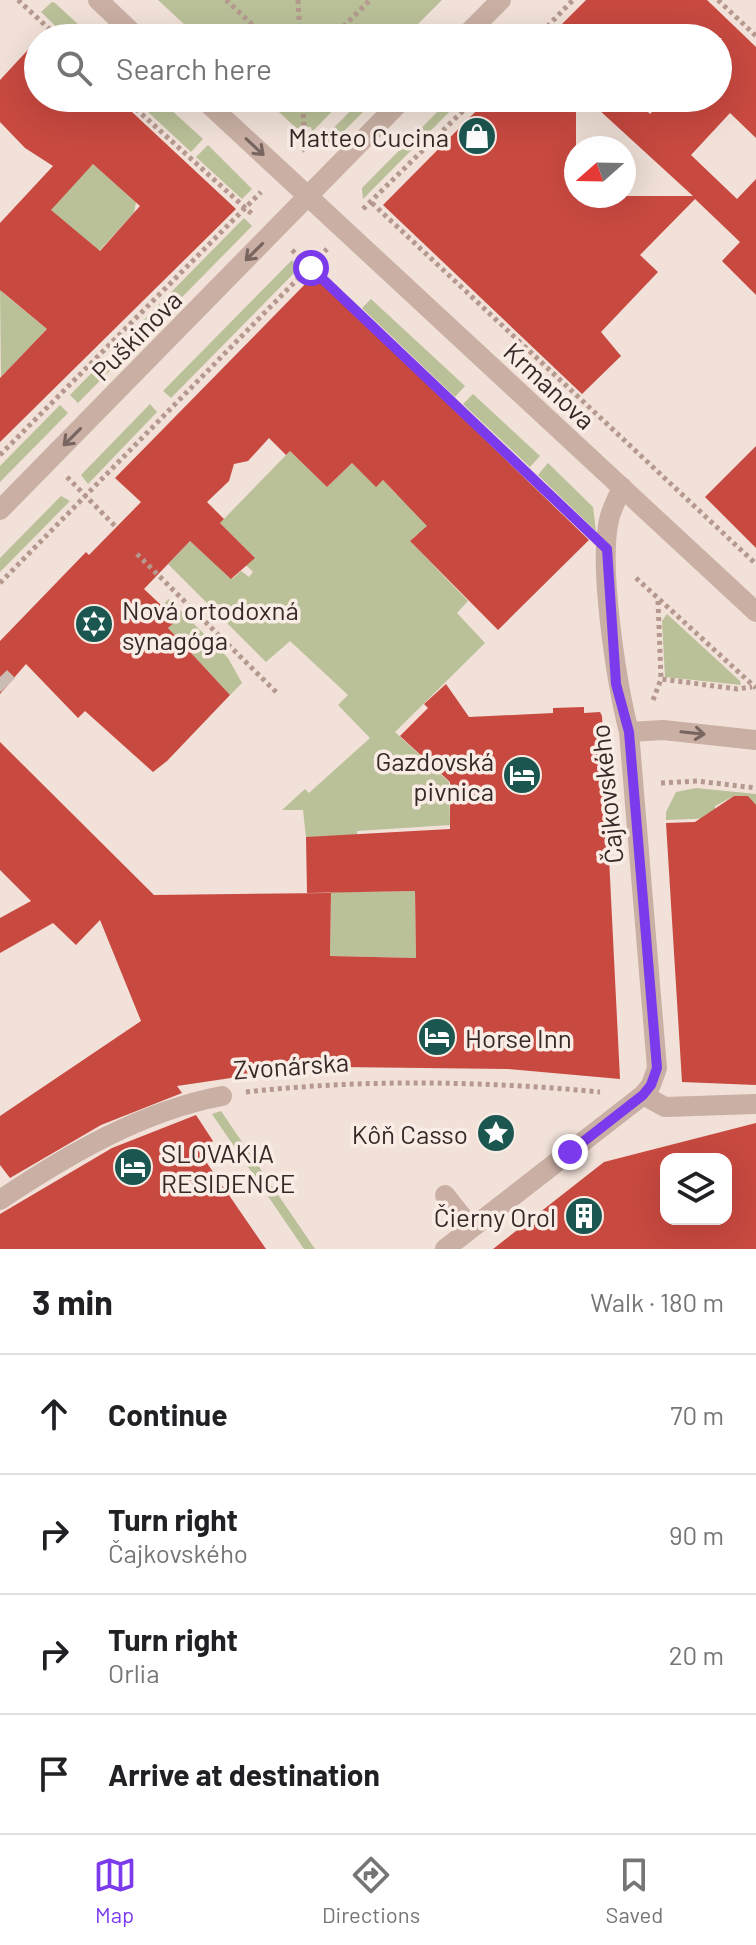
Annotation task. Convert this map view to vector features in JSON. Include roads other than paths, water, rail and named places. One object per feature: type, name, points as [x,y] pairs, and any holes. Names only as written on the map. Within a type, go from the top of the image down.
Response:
[{"type":"street","points":[[98,0],[123,24]]},
{"type":"street","points":[[477,24],[501,0]]},
{"type":"street","name":"Krmanova","points":[[217,112],[756,612]]},
{"type":"street","name":"Puškinova","points":[[0,510],[390,112]]},
{"type":"street","name":"Čajkovského","points":[[622,487],[609,517],[607,549],[616,684],[629,732],[657,1068],[651,1085],[643,1095]]},
{"type":"street","points":[[629,732],[663,730],[756,740]]},
{"type":"street","points":[[445,1249],[643,1095],[665,1107],[756,1104]]},
{"type":"street","name":"Zvonárska","points":[[0,1200],[55,1165],[144,1119],[184,1103],[222,1096]]},
{"type":"street","points":[[445,1195],[471,1228]]},
{"type":"tunnel","points":[[0,677],[8,685]]},
{"type":"place","name":"Matteo Cucina","points":[[477,136]]},
{"type":"place","name":"Nová ortodoxná synagóga","points":[[94,624]]},
{"type":"place","name":"Gazdovská pivnica","points":[[522,775]]},
{"type":"place","name":"Horse Inn","points":[[437,1037]]},
{"type":"place","name":"Kôň Casso","points":[[496,1133]]},
{"type":"place","name":"SLOVAKIA RESIDENCE","points":[[133,1167]]},
{"type":"place","name":"Čierny Orol","points":[[584,1216]]}]
